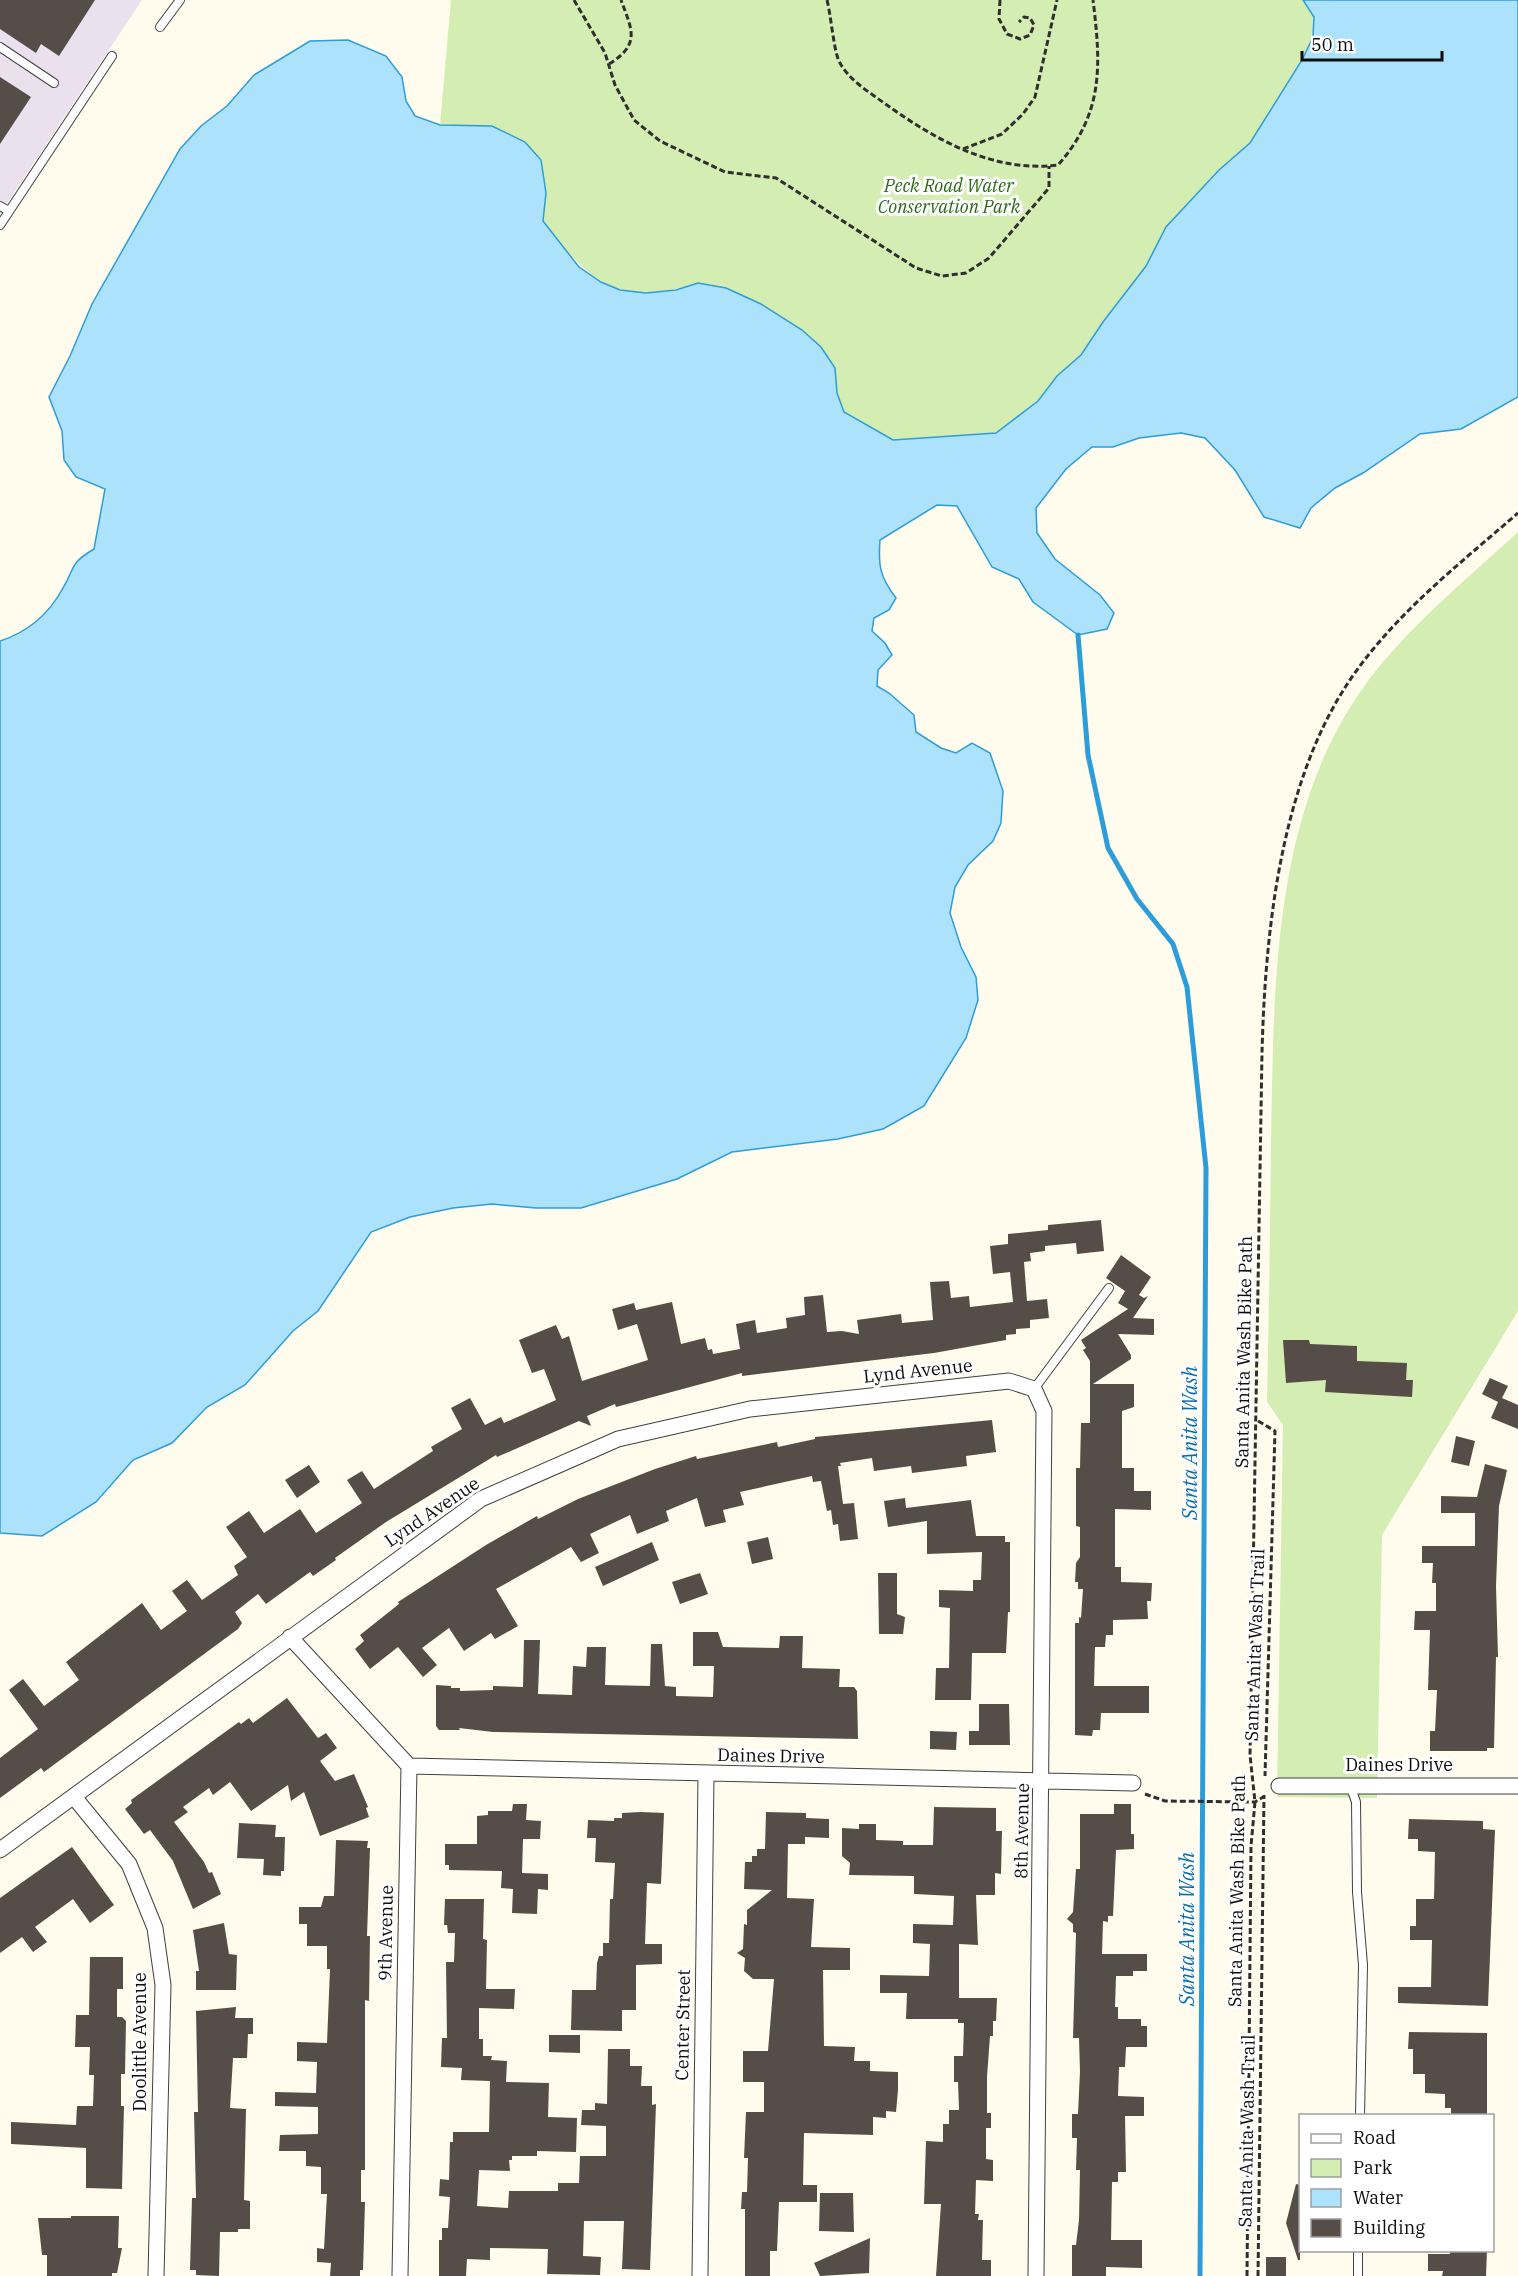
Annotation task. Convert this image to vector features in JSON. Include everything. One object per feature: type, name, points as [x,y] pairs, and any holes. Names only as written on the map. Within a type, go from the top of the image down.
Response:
[{"type":"street","name":"Lynd Avenue","points":[[0,1850],[481,1499],[618,1439],[750,1409],[1009,1381],[1034,1389]]},
{"type":"street","name":"8th Avenue","points":[[1034,1389],[1044,1411],[1036,2276]]},
{"type":"street","points":[[290,1637],[409,1766]]},
{"type":"street","name":"Daines Drive","points":[[409,1766],[1133,1783]]},
{"type":"street","name":"9th Avenue","points":[[400,2276],[409,1766]]},
{"type":"street","name":"Center Street","points":[[700,2276],[706,1774]]},
{"type":"street","name":"Daines Drive","points":[[1279,1786],[1350,1784],[1518,1786]]},
{"type":"street","name":"Doolittle Avenue","points":[[74,1797],[129,1864],[155,1928],[163,1984],[156,2276]]},
{"type":"lane","points":[[160,27],[180,0]]},
{"type":"lane","points":[[0,46],[54,83]]},
{"type":"lane","points":[[0,225],[112,56]]},
{"type":"lane","points":[[0,206],[9,211]]},
{"type":"lane","points":[[1034,1389],[1109,1288]]},
{"type":"lane","points":[[1350,1784],[1356,1802],[1357,1892],[1363,1965],[1360,2114]]},
{"type":"lane","points":[[1358,2252],[1358,2276]]},
{"type":"path","points":[[574,0],[609,64],[615,85],[634,120],[660,141],[725,172],[776,178],[916,268],[942,276],[966,273],[989,258],[1049,188],[1049,166]]},
{"type":"path","points":[[609,64],[628,50],[632,34],[621,0]]},
{"type":"path","points":[[827,0],[838,61],[853,80],[898,112],[961,149],[980,157],[1033,168],[1058,165],[1077,144],[1094,100],[1100,53],[1093,0]]},
{"type":"path","points":[[1000,0],[999,19],[1006,34],[1020,39],[1030,35],[1034,25],[1030,18],[1024,17],[1019,22]]},
{"type":"path","points":[[961,149],[1002,134],[1023,114],[1035,97],[1057,0]]},
{"type":"path","name":"Santa Anita Wash Bike Path","points":[[1247,2276],[1251,1846],[1255,1802],[1250,1755],[1263,988],[1269,932],[1289,827],[1306,767],[1324,723],[1341,694],[1380,641],[1439,580],[1518,513]]},
{"type":"path","name":"Santa Anita Wash Trail","points":[[1257,1421],[1275,1431],[1263,1808],[1258,2276]]},
{"type":"path","points":[[1165,1801],[1249,1802]]},
{"type":"shaded area","points":[[0,0],[142,0],[0,214]]},
{"type":"green space","name":"Peck Road Water Conservation Park","points":[[451,0],[1303,0],[1314,17],[1313,37],[1302,60],[1250,143],[1219,170],[1166,227],[1146,266],[1081,355],[1057,376],[1038,401],[996,433],[893,440],[844,412],[837,393],[835,368],[698,283],[647,293],[626,291],[608,285],[592,274],[576,260],[543,221],[546,193],[492,126],[440,125]]},
{"type":"green space","points":[[1518,532],[1518,1311],[1382,1535],[1377,1798],[1277,1797],[1283,1425],[1267,1402],[1272,1086],[1277,967],[1294,849],[1310,792],[1333,738],[1363,688],[1397,646]]},
{"type":"water","points":[[1303,0],[1518,0],[1518,397],[1461,429],[1420,434],[1363,473],[1335,488],[1311,508],[1300,528],[1264,517],[1235,470],[1205,438],[1181,433],[1139,438],[1113,447],[1092,447],[1066,469],[1036,508],[1037,533],[1055,559],[1100,595],[1114,613],[1107,629],[1078,635],[1033,602],[1019,579],[992,567],[957,506],[937,505],[880,540],[881,571],[886,584],[896,598],[889,610],[874,618],[872,631],[885,643],[892,655],[878,670],[877,686],[889,693],[914,715],[916,732],[941,748],[956,753],[972,743],[990,753],[1003,791],[1001,823],[993,841],[968,865],[955,887],[950,913],[961,947],[976,977],[978,1000],[966,1038],[924,1106],[883,1129],[838,1139],[732,1152],[677,1179],[581,1208],[536,1208],[492,1204],[453,1208],[410,1217],[371,1232],[318,1311],[293,1331],[245,1385],[207,1407],[172,1443],[133,1460],[96,1502],[42,1536],[0,1533],[0,641],[20,633],[37,621],[51,606],[77,562],[94,549],[105,489],[76,477],[64,460],[62,431],[49,397],[70,356],[92,304],[180,149],[201,126],[227,106],[254,75],[310,41],[348,40],[386,56],[402,77],[406,101],[415,116],[440,125],[492,126],[525,142],[541,160],[546,193],[543,221],[579,267],[601,282],[620,290],[646,293],[676,290],[698,283],[726,288],[761,304],[802,330],[821,347],[835,368],[837,393],[844,412],[893,440],[996,433],[1038,401],[1057,376],[1081,355],[1146,266],[1166,227],[1219,170],[1250,143],[1302,60],[1313,37],[1314,17]]},
{"type":"building","points":[[0,0],[95,0],[59,56],[41,44],[36,53],[0,29]]},
{"type":"building","points":[[0,77],[31,97],[0,144]]},
{"type":"building","points":[[1101,1220],[1104,1251],[1077,1254],[1076,1243],[1045,1246],[1045,1251],[1030,1253],[1031,1261],[1024,1262],[1027,1301],[1047,1299],[1049,1318],[1030,1320],[1030,1328],[1016,1329],[1016,1334],[1006,1335],[1006,1340],[934,1353],[742,1376],[742,1373],[616,1407],[615,1404],[587,1416],[591,1426],[579,1421],[497,1457],[496,1455],[386,1522],[313,1576],[310,1572],[266,1604],[258,1594],[235,1612],[242,1623],[238,1629],[44,1772],[41,1768],[0,1798],[0,1758],[38,1729],[9,1690],[23,1679],[44,1706],[79,1680],[66,1662],[142,1603],[161,1630],[187,1611],[172,1591],[187,1580],[202,1600],[238,1575],[234,1566],[247,1557],[226,1527],[249,1511],[264,1533],[300,1509],[316,1533],[362,1503],[347,1480],[362,1471],[374,1489],[433,1451],[431,1447],[462,1429],[451,1408],[470,1398],[485,1425],[501,1417],[504,1423],[556,1400],[544,1369],[532,1373],[519,1340],[556,1325],[562,1339],[569,1336],[582,1381],[648,1360],[637,1324],[618,1330],[612,1309],[634,1303],[636,1310],[672,1302],[681,1344],[705,1338],[708,1350],[712,1349],[713,1354],[740,1349],[736,1324],[755,1320],[757,1333],[787,1328],[786,1318],[805,1315],[804,1297],[823,1295],[827,1332],[842,1331],[859,1334],[857,1320],[901,1314],[902,1323],[933,1320],[930,1282],[949,1281],[951,1298],[969,1296],[970,1307],[1013,1302],[1010,1272],[993,1274],[990,1246],[1008,1244],[1008,1234],[1048,1230],[1048,1225]]},
{"type":"building","points":[[1121,1255],[1151,1277],[1139,1295],[1144,1298],[1148,1296],[1133,1318],[1154,1319],[1154,1335],[1118,1334],[1131,1355],[1131,1359],[1093,1384],[1134,1384],[1134,1407],[1122,1411],[1122,1468],[1134,1468],[1134,1491],[1151,1491],[1151,1510],[1115,1509],[1115,1567],[1121,1567],[1121,1582],[1152,1583],[1151,1601],[1147,1601],[1148,1619],[1113,1620],[1113,1635],[1106,1635],[1105,1647],[1095,1647],[1094,1686],[1149,1686],[1149,1713],[1101,1713],[1100,1730],[1093,1730],[1092,1736],[1075,1735],[1075,1623],[1079,1623],[1079,1617],[1081,1618],[1083,1589],[1078,1589],[1078,1582],[1075,1582],[1076,1563],[1080,1557],[1080,1527],[1076,1526],[1076,1468],[1080,1468],[1081,1423],[1090,1423],[1090,1361],[1083,1350],[1086,1348],[1081,1340],[1128,1309],[1118,1303],[1125,1291],[1106,1278]]},
{"type":"building","points":[[1283,1340],[1309,1340],[1310,1344],[1357,1346],[1357,1361],[1407,1363],[1406,1380],[1413,1380],[1412,1397],[1325,1392],[1326,1380],[1286,1383]]},
{"type":"building","points":[[1490,1378],[1508,1386],[1502,1398],[1518,1405],[1518,1429],[1491,1418],[1498,1402],[1482,1394]]},
{"type":"building","points":[[992,1420],[996,1452],[966,1456],[967,1466],[912,1473],[911,1466],[874,1471],[872,1458],[840,1463],[841,1466],[838,1466],[843,1504],[854,1503],[858,1539],[840,1541],[838,1524],[833,1525],[831,1510],[827,1511],[821,1481],[813,1482],[812,1476],[740,1492],[744,1505],[723,1510],[726,1522],[705,1527],[697,1498],[666,1511],[669,1521],[637,1534],[630,1515],[590,1534],[599,1553],[581,1562],[571,1547],[496,1589],[518,1626],[495,1639],[491,1633],[464,1651],[449,1628],[422,1648],[437,1665],[423,1677],[398,1647],[370,1669],[355,1649],[364,1641],[360,1635],[399,1604],[398,1602],[486,1545],[537,1516],[538,1519],[578,1499],[655,1469],[696,1456],[697,1459],[777,1442],[778,1447],[815,1439],[815,1437]]},
{"type":"building","points":[[1456,1436],[1475,1441],[1469,1466],[1451,1462]]},
{"type":"building","points":[[1485,1464],[1507,1470],[1499,1506],[1496,1586],[1498,1657],[1496,1657],[1494,1748],[1487,1748],[1487,1751],[1430,1751],[1430,1731],[1435,1731],[1437,1690],[1428,1690],[1430,1630],[1414,1630],[1415,1611],[1436,1611],[1436,1583],[1432,1583],[1433,1563],[1422,1563],[1422,1546],[1475,1546],[1475,1513],[1441,1513],[1441,1496],[1477,1497]]},
{"type":"building","points":[[309,1465],[320,1482],[297,1498],[285,1480]]},
{"type":"building","points":[[905,1498],[906,1508],[971,1500],[976,1536],[1005,1536],[1005,1542],[1010,1542],[1010,1612],[1008,1612],[1006,1653],[972,1653],[971,1700],[935,1700],[936,1668],[949,1668],[950,1608],[939,1607],[939,1590],[973,1591],[973,1580],[981,1580],[982,1552],[927,1554],[927,1521],[888,1527],[884,1501]]},
{"type":"building","points":[[768,1537],[773,1559],[752,1564],[747,1542]]},
{"type":"building","points":[[652,1542],[659,1560],[603,1586],[595,1567]]},
{"type":"building","points":[[700,1573],[708,1594],[680,1604],[672,1582]]},
{"type":"building","points":[[878,1573],[897,1573],[897,1614],[905,1617],[903,1634],[879,1634]]},
{"type":"building","points":[[693,1632],[718,1632],[723,1647],[779,1648],[780,1636],[803,1636],[802,1668],[840,1669],[839,1687],[854,1687],[857,1691],[858,1739],[493,1732],[459,1728],[460,1730],[439,1730],[436,1726],[436,1685],[460,1688],[460,1691],[493,1690],[493,1686],[523,1687],[524,1640],[540,1640],[538,1694],[572,1695],[573,1666],[586,1667],[587,1647],[606,1647],[605,1685],[650,1686],[651,1644],[662,1644],[665,1686],[676,1687],[676,1696],[713,1697],[714,1666],[693,1666]]},
{"type":"building","points":[[287,1698],[318,1738],[326,1733],[337,1748],[320,1761],[335,1781],[354,1774],[368,1807],[366,1808],[369,1817],[320,1836],[304,1792],[291,1801],[288,1785],[251,1811],[230,1782],[213,1795],[209,1788],[183,1807],[188,1812],[174,1822],[204,1862],[209,1873],[212,1872],[221,1894],[193,1909],[173,1861],[150,1830],[144,1834],[125,1809],[132,1803],[131,1800],[239,1722],[241,1724],[249,1718],[253,1723]]},
{"type":"building","points":[[979,1704],[1009,1704],[1010,1745],[969,1745],[969,1731],[979,1731]]},
{"type":"building","points":[[930,1731],[957,1732],[956,1750],[930,1749]]},
{"type":"building","points":[[513,1804],[527,1804],[526,1820],[541,1821],[540,1839],[523,1839],[522,1873],[548,1874],[548,1890],[538,1889],[537,1914],[512,1913],[513,1889],[501,1888],[502,1871],[449,1870],[449,1865],[445,1865],[445,1844],[477,1844],[477,1816],[488,1815],[488,1811],[512,1811]]},
{"type":"building","points":[[1114,1804],[1131,1804],[1131,1834],[1134,1834],[1134,1849],[1116,1850],[1113,1916],[1108,1916],[1108,1922],[1103,1921],[1102,1954],[1147,1954],[1147,1971],[1133,1971],[1133,1976],[1116,1976],[1115,2007],[1118,2007],[1118,2019],[1141,2019],[1141,2026],[1147,2026],[1147,2047],[1126,2047],[1125,2067],[1119,2067],[1118,2096],[1144,2097],[1144,2116],[1125,2116],[1126,2172],[1118,2172],[1118,2182],[1112,2182],[1111,2240],[1142,2240],[1142,2268],[1106,2267],[1106,2276],[1072,2276],[1072,2245],[1076,2245],[1079,2220],[1080,2170],[1076,2170],[1077,2138],[1072,2138],[1072,2114],[1078,2114],[1080,2071],[1079,2038],[1073,2038],[1076,1933],[1073,1932],[1073,1924],[1067,1919],[1073,1912],[1076,1869],[1080,1869],[1080,1814],[1114,1814]]},
{"type":"building","points":[[934,1807],[996,1808],[996,1831],[1002,1831],[1001,1874],[995,1873],[995,1895],[976,1895],[978,1945],[959,1944],[959,1998],[997,1998],[996,2021],[993,2021],[993,2036],[990,2036],[987,2077],[987,2113],[991,2113],[991,2128],[986,2128],[986,2159],[993,2160],[993,2181],[976,2180],[975,2214],[979,2214],[978,2220],[983,2220],[982,2260],[991,2260],[991,2276],[936,2276],[941,2204],[924,2204],[926,2141],[943,2142],[943,2124],[949,2124],[949,2110],[959,2110],[958,2082],[954,2082],[954,2056],[963,2056],[964,2023],[958,2023],[958,2019],[906,2019],[907,1993],[880,1993],[880,1975],[929,1976],[930,1944],[913,1943],[913,1924],[953,1925],[954,1896],[914,1894],[914,1876],[849,1875],[850,1863],[842,1856],[842,1828],[859,1829],[859,1824],[876,1824],[876,1840],[903,1841],[903,1845],[933,1845]]},
{"type":"building","points":[[766,1812],[806,1813],[806,1818],[829,1819],[829,1838],[805,1837],[805,1844],[788,1844],[787,1898],[814,1899],[811,1947],[850,1948],[850,1970],[823,1970],[824,2046],[855,2047],[854,2061],[870,2061],[870,2071],[898,2072],[898,2090],[896,2112],[886,2111],[886,2118],[873,2117],[873,2135],[804,2133],[803,2185],[817,2185],[817,2202],[779,2202],[777,2251],[770,2251],[770,2276],[745,2276],[745,2209],[741,2209],[742,2192],[747,2192],[748,2158],[744,2158],[746,2112],[764,2112],[764,2082],[743,2082],[743,2051],[768,2051],[774,1979],[753,1979],[744,1971],[745,1958],[737,1953],[743,1949],[747,1910],[772,1890],[744,1889],[745,1862],[752,1862],[752,1856],[757,1856],[757,1849],[765,1849]]},
{"type":"building","points":[[622,1813],[664,1813],[661,1884],[647,1883],[645,1944],[662,1944],[662,1964],[636,1965],[636,2010],[622,2010],[622,2031],[571,2030],[572,1990],[596,1990],[597,1963],[599,1956],[603,1956],[603,1943],[609,1943],[610,1899],[613,1899],[615,1863],[595,1862],[596,1838],[587,1838],[588,1820],[614,1821],[614,1818],[622,1818]]},
{"type":"building","points":[[1409,1819],[1483,1821],[1483,1829],[1495,1830],[1488,2006],[1398,2003],[1398,1987],[1431,1987],[1432,1940],[1410,1940],[1410,1926],[1416,1926],[1416,1899],[1434,1899],[1435,1852],[1418,1851],[1418,1839],[1408,1839]]},
{"type":"building","points":[[239,1823],[276,1825],[275,1837],[285,1837],[284,1871],[281,1871],[281,1876],[263,1875],[264,1859],[237,1858]]},
{"type":"building","points":[[336,1840],[368,1841],[367,1848],[370,1848],[367,1936],[370,1936],[369,2001],[365,2000],[365,2170],[361,2170],[361,2202],[365,2202],[363,2270],[360,2270],[360,2276],[330,2276],[331,2263],[317,2262],[317,2248],[324,2249],[327,2194],[321,2194],[321,2167],[306,2166],[306,2151],[279,2151],[280,2135],[318,2134],[318,2107],[275,2106],[275,2092],[316,2093],[317,2062],[297,2061],[297,2042],[327,2043],[330,1969],[327,1969],[327,1946],[307,1946],[307,1924],[299,1924],[299,1907],[321,1907],[324,1896],[334,1896]]},
{"type":"building","points":[[72,1847],[114,1905],[90,1923],[73,1899],[35,1927],[47,1942],[33,1952],[22,1937],[0,1953],[0,1898]]},
{"type":"building","points":[[445,1899],[484,1899],[483,1939],[487,1940],[486,1989],[515,1989],[514,2009],[479,2008],[479,2039],[483,2039],[483,2056],[492,2056],[491,2060],[507,2061],[506,2082],[549,2083],[548,2117],[577,2118],[576,2152],[537,2151],[537,2156],[512,2156],[512,2160],[509,2160],[510,2171],[479,2170],[477,2206],[508,2208],[509,2191],[558,2191],[558,2183],[579,2183],[580,2156],[606,2156],[606,2126],[581,2125],[582,2110],[595,2110],[595,2103],[607,2104],[608,2049],[630,2049],[630,2066],[642,2066],[641,2086],[652,2086],[652,2105],[656,2104],[650,2270],[622,2269],[624,2221],[584,2221],[583,2256],[601,2257],[600,2275],[547,2274],[548,2249],[490,2248],[490,2260],[467,2259],[466,2276],[439,2276],[439,2240],[442,2240],[442,2228],[448,2228],[450,2197],[439,2196],[440,2179],[449,2180],[450,2142],[453,2142],[453,2132],[489,2132],[490,2081],[461,2080],[462,2068],[441,2067],[442,2038],[447,2038],[446,1962],[454,1962],[455,1933],[448,1933],[447,1925],[444,1925]]},
{"type":"building","points":[[224,1923],[229,1954],[237,1955],[236,1990],[196,1990],[196,1971],[199,1971],[193,1930]]},
{"type":"building","points":[[90,1957],[123,1957],[123,1989],[117,1989],[117,2017],[122,2017],[126,2021],[125,2074],[121,2074],[121,2106],[124,2106],[122,2189],[86,2188],[86,2148],[11,2144],[11,2122],[76,2125],[77,2106],[93,2106],[94,2075],[89,2075],[90,2047],[75,2047],[76,2015],[89,2015]]},
{"type":"building","points":[[236,2007],[235,2018],[253,2018],[253,2034],[248,2034],[247,2058],[233,2058],[230,2108],[246,2109],[244,2200],[250,2201],[250,2229],[220,2232],[219,2276],[196,2275],[196,2270],[190,2270],[192,2198],[196,2198],[194,2112],[198,2112],[196,2011]]},
{"type":"building","points":[[1409,2032],[1487,2033],[1487,2114],[1451,2114],[1451,2108],[1445,2108],[1445,2094],[1425,2093],[1425,2074],[1413,2074],[1413,2049],[1408,2049]]},
{"type":"building","points":[[549,2035],[580,2035],[580,2053],[549,2052]]},
{"type":"building","points":[[1296,2184],[1299,2185],[1300,2260],[1298,2260],[1286,2223]]},
{"type":"building","points":[[820,2193],[853,2193],[854,2232],[819,2231]]},
{"type":"building","points":[[71,2216],[119,2216],[118,2248],[122,2248],[117,2273],[112,2273],[112,2276],[47,2276],[47,2255],[42,2255],[38,2218],[71,2218]]},
{"type":"building","points":[[870,2238],[869,2273],[820,2276],[814,2263]]},
{"type":"building","points":[[1450,2252],[1487,2252],[1486,2276],[1442,2276],[1443,2271],[1428,2271],[1428,2254],[1450,2254]]},
{"type":"building","points":[[1266,2257],[1286,2257],[1286,2276],[1266,2276]]},
{"type":"waterway","name":"Santa Anita Wash","points":[[1078,635],[1088,755],[1108,848],[1137,899],[1173,944],[1187,987],[1206,1168],[1200,2276]]}]
